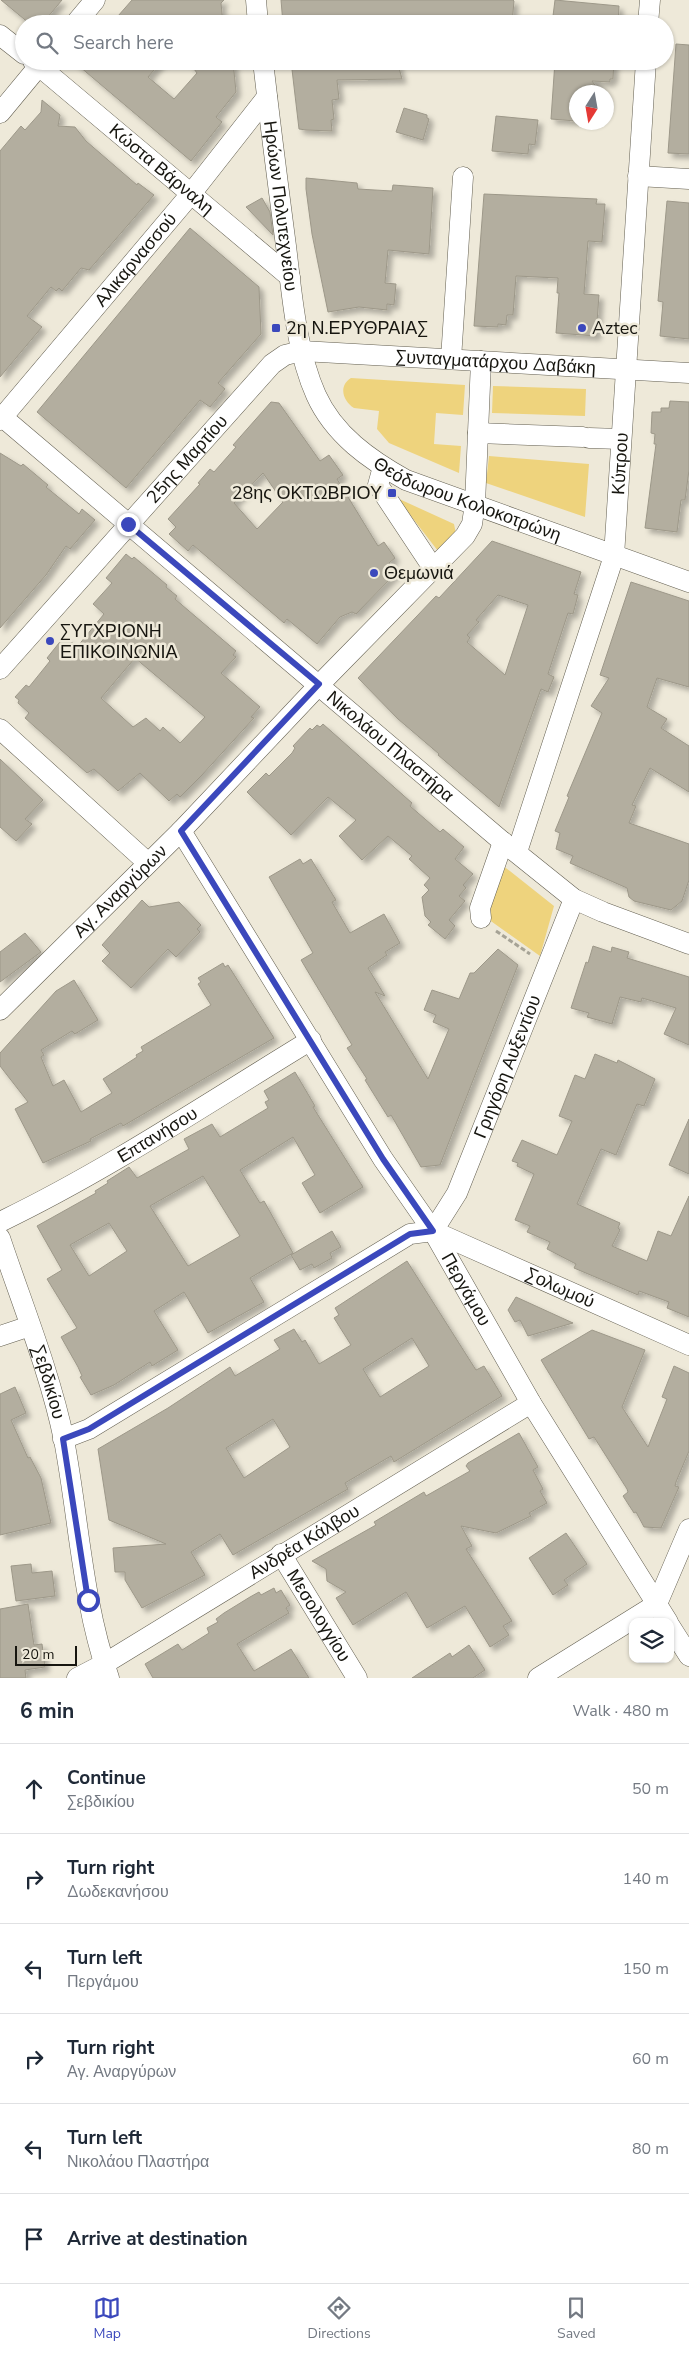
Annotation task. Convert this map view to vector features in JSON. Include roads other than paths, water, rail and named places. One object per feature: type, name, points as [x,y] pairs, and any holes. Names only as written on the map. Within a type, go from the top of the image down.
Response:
[{"type":"street","points":[[82,15],[95,0]]},
{"type":"street","points":[[256,0],[257,15]]},
{"type":"street","points":[[649,15],[650,0]]},
{"type":"street","name":"Κώστα Βάρναλη","points":[[0,35],[15,46]]},
{"type":"street","points":[[0,113],[29,70]]},
{"type":"street","name":"Κώστα Βάρναλη","points":[[45,70],[190,195],[290,277]]},
{"type":"street","name":"Ηρώων Πολυτεχνείου","points":[[264,70],[290,277],[302,351]]},
{"type":"street","name":"Κύπρου","points":[[481,918],[480,908],[510,847],[614,556],[645,70]]},
{"type":"street","name":"Αλικαρνασσού","points":[[1,417],[190,195],[267,97]]},
{"type":"street","points":[[638,176],[689,179]]},
{"type":"street","points":[[451,359],[463,177]]},
{"type":"street","name":"Συνταγματάρχου Δαβάκη","points":[[302,351],[689,373]]},
{"type":"street","name":"Θεόδωρου Κολοκοτρώνη","points":[[302,351],[317,396],[339,430],[368,458],[383,467],[406,480],[689,582]]},
{"type":"street","name":"25ης Μαρτίου","points":[[0,669],[272,364],[285,355],[302,351]]},
{"type":"street","name":"Αγ. Αναργύρων","points":[[0,1010],[181,831],[319,684],[465,536],[472,524],[475,504],[481,361]]},
{"type":"street","name":"Νικολάου Πλαστήρα","points":[[1,417],[574,899],[689,944]]},
{"type":"street","points":[[478,433],[622,439]]},
{"type":"street","points":[[383,467],[378,485],[433,568]]},
{"type":"street","points":[[0,730],[148,863]]},
{"type":"street","name":"Περγάμου","points":[[181,831],[383,1159],[433,1231],[531,1403],[666,1618]]},
{"type":"street","name":"Γρηγόρη Αυξεντίου","points":[[433,1231],[457,1192],[574,899]]},
{"type":"street","name":"Επτανήσου","points":[[0,1222],[38,1204],[98,1169],[311,1040]]},
{"type":"street","points":[[63,1439],[89,1429],[410,1234],[433,1231]]},
{"type":"street","name":"Σολωμού","points":[[433,1231],[689,1345]]},
{"type":"street","name":"Σεβδικίου","points":[[0,1238],[30,1326],[63,1439],[84,1577],[106,1671]]},
{"type":"street","points":[[0,1336],[30,1326]]},
{"type":"street","name":"Ανδρέα Κάλβου","points":[[77,1678],[106,1671],[281,1554],[531,1403]]},
{"type":"street","points":[[538,1678],[657,1604],[689,1529]]},
{"type":"street","name":"Μεσολογγίου","points":[[281,1554],[356,1678]]},
{"type":"street","points":[[674,1632],[689,1656]]},
{"type":"place","name":"2η Ν.ΕΡΥΘΡΑΙΑΣ","points":[[276,328]]},
{"type":"place","name":"Aztec","points":[[582,328]]},
{"type":"place","name":"28ης ΟΚΤΩΒΡΙΟΥ","points":[[392,493]]},
{"type":"place","name":"Θεμωνιά","points":[[374,573]]},
{"type":"place","name":"ΣΥΓΧΡΙΟΝΗ ΕΠΙΚΟΙΝΩΝΙΑ","points":[[50,641]]}]
